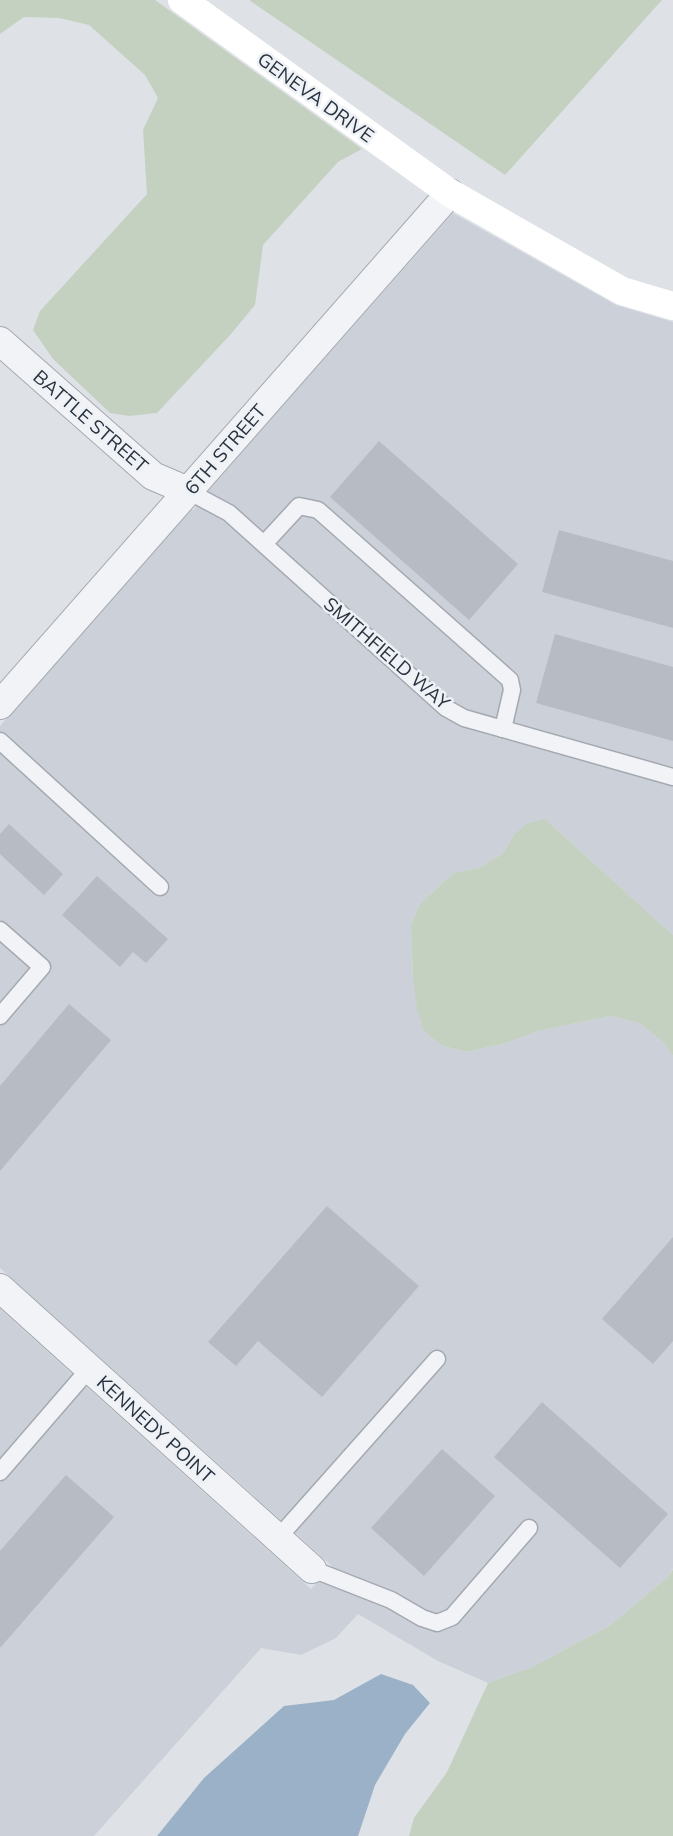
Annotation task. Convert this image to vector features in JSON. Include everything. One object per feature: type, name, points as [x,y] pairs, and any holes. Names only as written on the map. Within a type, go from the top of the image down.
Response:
[{"type":"main road","name":"GENEVA DRIVE","points":[[182,0],[450,193],[622,291],[673,306]]},
{"type":"street","name":"6TH STREET","points":[[0,705],[450,193]]},
{"type":"street","name":"BATTLE STREET","points":[[0,341],[153,476],[188,491]]},
{"type":"street","name":"KENNEDY POINT","points":[[0,1290],[312,1568]]},
{"type":"lane","name":"SMITHFIELD WAY","points":[[188,491],[229,513],[446,708],[464,718],[673,777]]},
{"type":"lane","points":[[264,544],[299,506],[318,510],[510,680],[512,690],[503,729]]},
{"type":"lane","points":[[0,742],[160,887]]},
{"type":"lane","points":[[0,930],[42,967],[0,1016]]},
{"type":"lane","points":[[278,1538],[437,1359]]},
{"type":"lane","points":[[0,1472],[89,1369]]},
{"type":"lane","points":[[312,1568],[391,1600],[422,1618],[437,1623],[452,1617],[529,1528]]},
{"type":"shaded area","points":[[453,213],[616,305],[673,322],[673,935],[545,819],[515,834],[502,854],[479,868],[453,873],[419,905],[411,926],[413,979],[443,1046],[466,1052],[506,1043],[538,1031],[610,1016],[639,1023],[664,1043],[673,1056],[673,1568],[669,1576],[609,1626],[532,1667],[488,1683],[438,1661],[358,1614],[336,1638],[301,1655],[261,1648],[94,1836],[0,1836],[0,1309],[311,1589],[332,1566],[0,1268],[0,726],[190,509],[194,510],[200,499]]},
{"type":"green space","points":[[0,0],[155,0],[362,149],[338,162],[263,245],[255,305],[231,334],[157,413],[129,416],[110,413],[53,359],[33,330],[40,311],[147,194],[143,130],[158,98],[145,75],[89,25],[59,18],[24,17],[0,34]]},
{"type":"green space","points":[[249,0],[662,0],[505,175]]},
{"type":"green space","points":[[545,819],[673,935],[673,1056],[664,1043],[639,1023],[610,1016],[538,1031],[506,1043],[466,1052],[443,1046],[424,1031],[417,1009],[413,979],[411,926],[419,905],[453,873],[479,868],[502,854],[515,834],[526,824]]},
{"type":"green space","points":[[673,1569],[673,1836],[409,1836],[414,1818],[447,1772],[488,1683],[532,1667],[609,1626],[669,1576]]},
{"type":"water","points":[[381,1674],[413,1685],[430,1703],[405,1734],[375,1785],[358,1836],[157,1836],[204,1778],[284,1706],[334,1700]]},
{"type":"building","points":[[379,441],[518,564],[469,620],[330,497]]},
{"type":"building","points":[[559,530],[673,561],[673,628],[542,592]]},
{"type":"building","points":[[555,634],[673,667],[673,741],[536,703]]},
{"type":"building","points":[[9,824],[63,874],[44,895],[0,854],[0,834]]},
{"type":"building","points":[[97,876],[168,939],[146,963],[133,952],[120,967],[62,915]]},
{"type":"building","points":[[69,1004],[111,1040],[0,1171],[0,1086]]},
{"type":"building","points":[[327,1206],[419,1286],[322,1397],[258,1341],[236,1366],[208,1342]]},
{"type":"building","points":[[673,1237],[673,1341],[653,1364],[602,1319]]},
{"type":"building","points":[[542,1402],[668,1514],[620,1568],[494,1457]]},
{"type":"building","points":[[442,1449],[495,1496],[424,1576],[371,1528]]},
{"type":"building","points":[[66,1475],[114,1517],[0,1648],[0,1551]]}]
